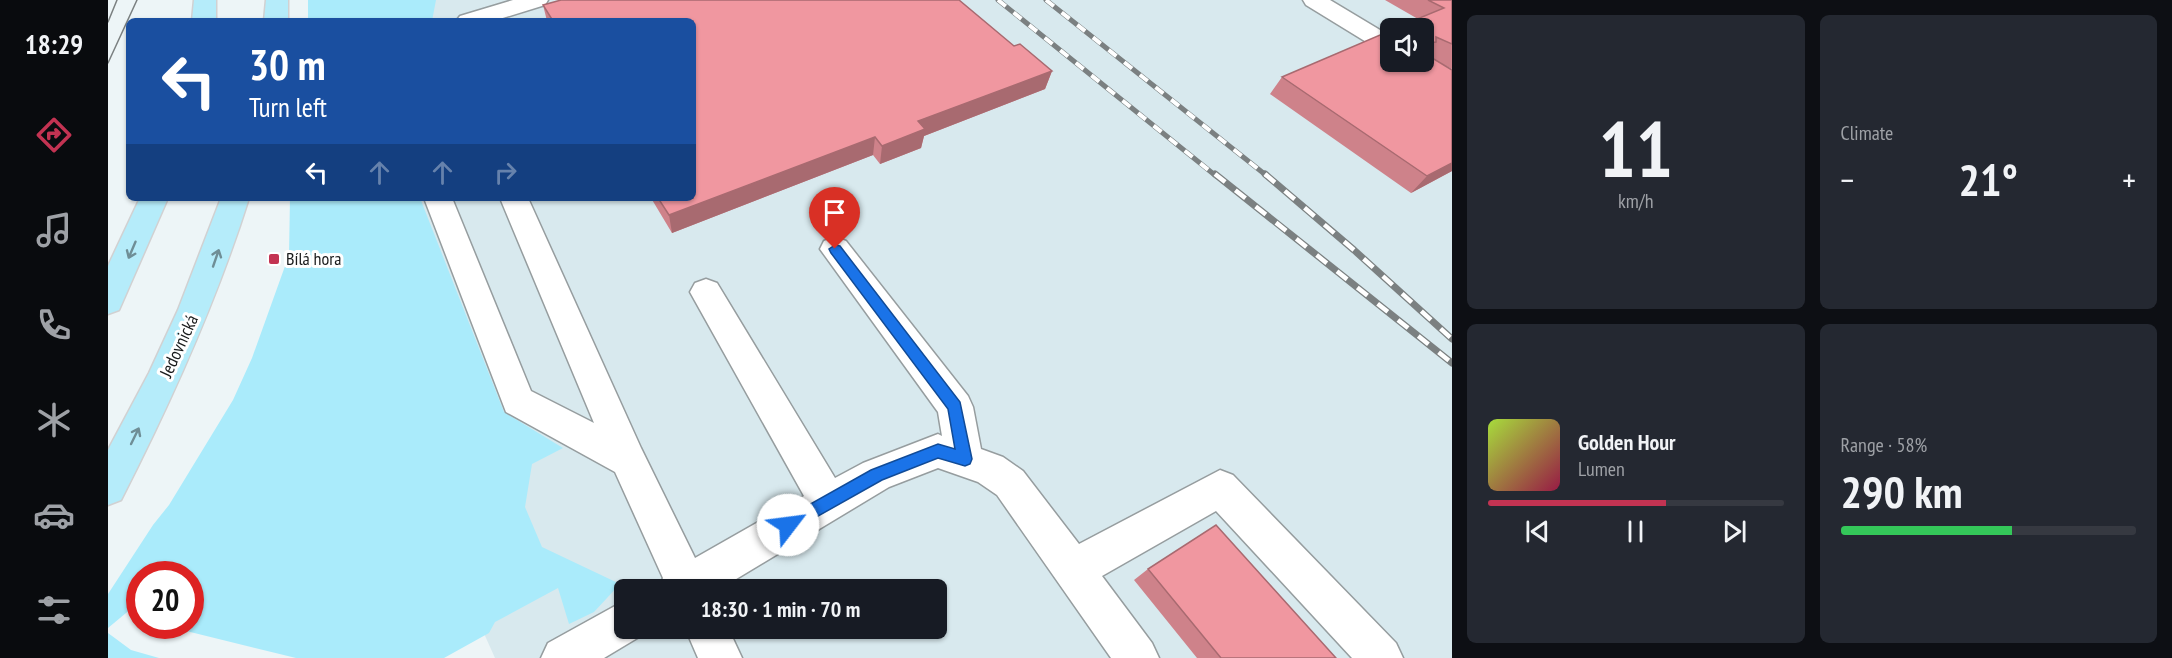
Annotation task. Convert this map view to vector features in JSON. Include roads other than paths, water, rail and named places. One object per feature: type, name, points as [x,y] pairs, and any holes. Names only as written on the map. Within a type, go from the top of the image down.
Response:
[{"type":"main road","points":[[204,18],[205,0]]},
{"type":"main road","points":[[276,18],[277,0]]},
{"type":"main road","points":[[108,301],[152,201]]},
{"type":"main road","name":"Jedovnická","points":[[108,488],[190,324],[234,201]]},
{"type":"lane","points":[[469,13],[537,0]]},
{"type":"lane","points":[[1314,0],[1380,40]]},
{"type":"lane","points":[[439,201],[518,401],[628,460]]},
{"type":"lane","points":[[515,201],[680,579]]},
{"type":"lane","points":[[835,249],[955,407],[965,459]]},
{"type":"lane","points":[[705,292],[828,502]]},
{"type":"lane","points":[[699,579],[876,475],[938,451],[990,469],[1010,483],[1137,658]]},
{"type":"lane","points":[[1074,569],[1220,488],[1381,658]]},
{"type":"lane","points":[[563,658],[614,628]]},
{"type":"lane","points":[[711,639],[720,658]]},
{"type":"tram line","points":[[108,22],[117,0]]},
{"type":"tram line","points":[[129,18],[137,0]]},
{"type":"tram line","points":[[108,63],[126,24]]},
{"type":"railway","points":[[998,0],[1216,176]]},
{"type":"railway","points":[[1046,0],[1267,176]]},
{"type":"railway","points":[[1215,174],[1452,363]]},
{"type":"railway","points":[[1265,174],[1354,250],[1452,339]]},
{"type":"place","name":"Bílá hora","points":[[274,259]]}]
